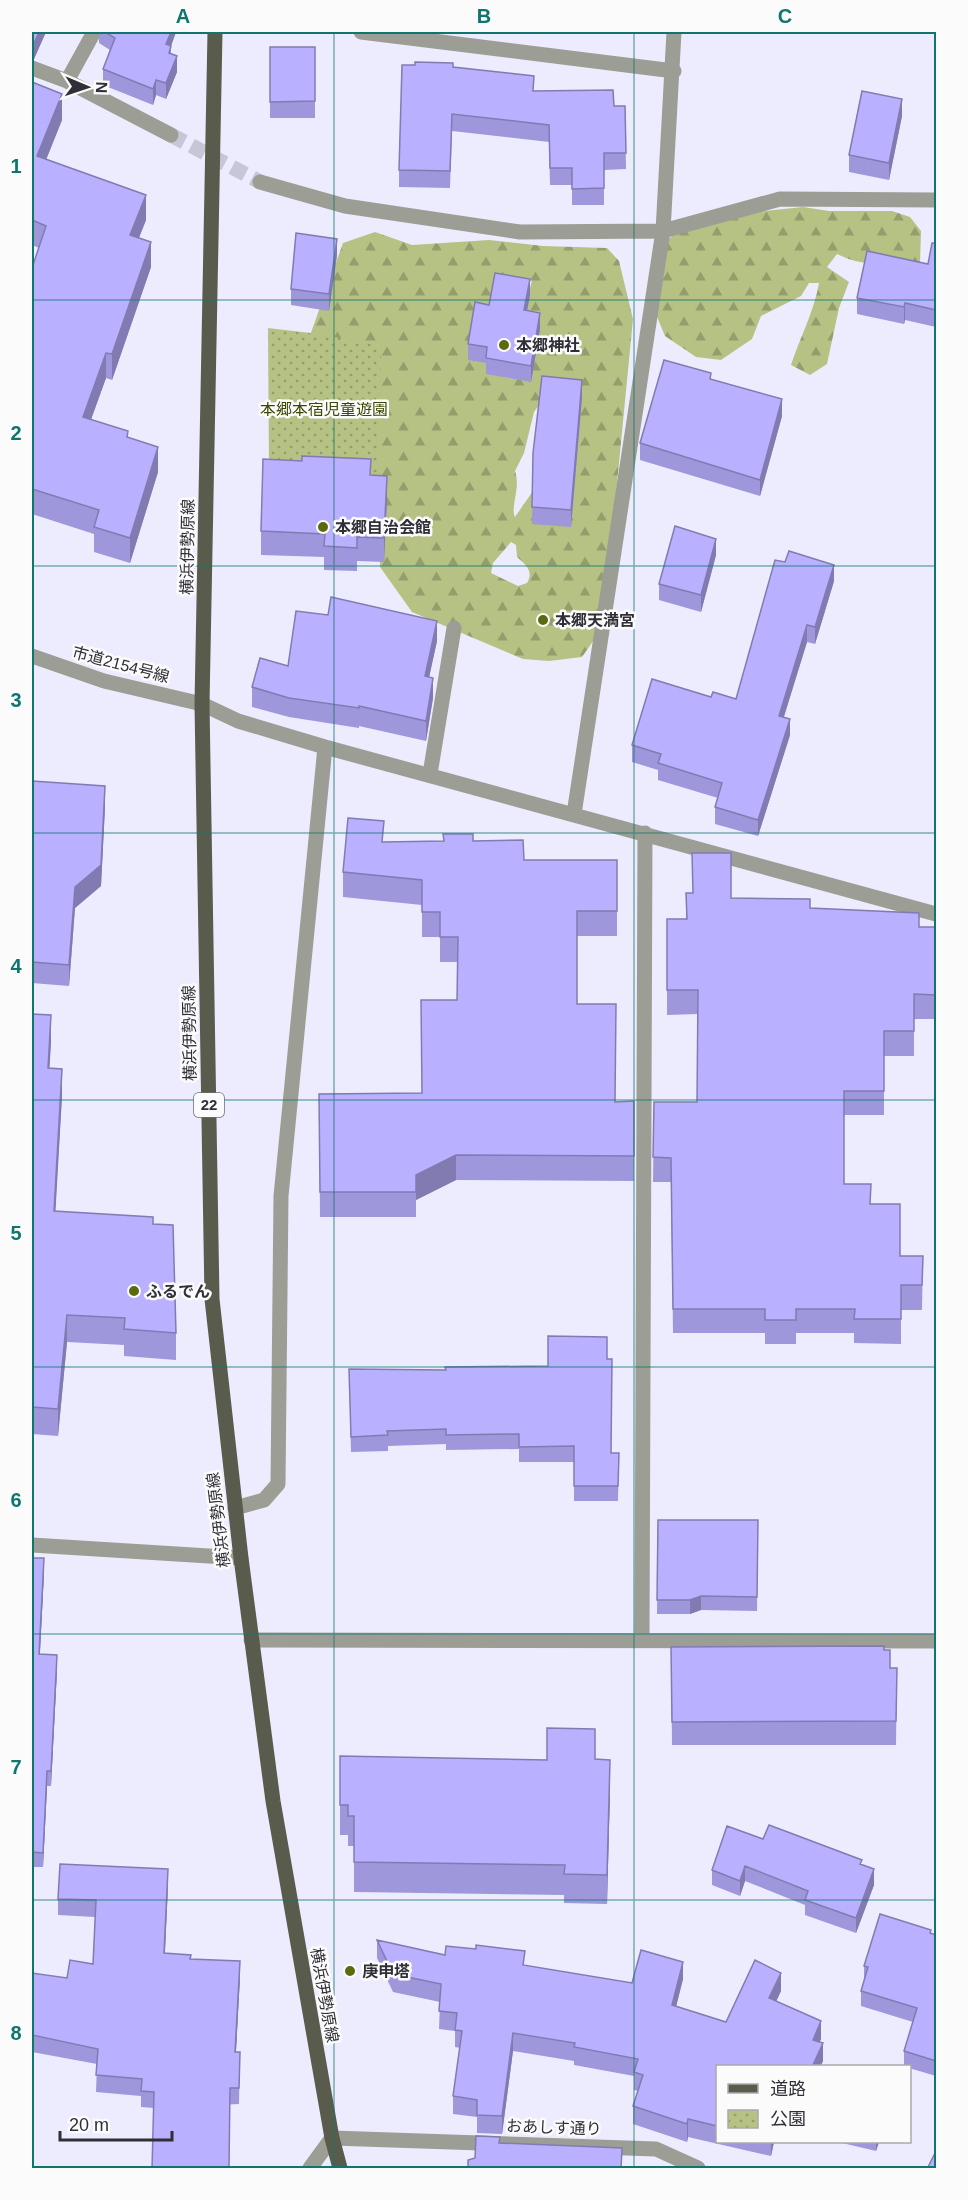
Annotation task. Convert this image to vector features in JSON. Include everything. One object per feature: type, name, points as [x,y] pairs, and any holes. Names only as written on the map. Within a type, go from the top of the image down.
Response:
[{"type":"main road","name":"横浜伊勢原線","points":[[215,32],[202,704],[212,1299],[241,1558],[273,1801],[340,2169]]},
{"type":"street","points":[[66,81],[94,32]]},
{"type":"street","points":[[361,32],[674,71]]},
{"type":"street","points":[[574,814],[663,231],[674,71],[674,32]]},
{"type":"street","points":[[32,68],[66,81],[171,135]]},
{"type":"street","points":[[260,182],[345,206],[520,232],[663,231],[780,199],[936,201]]},
{"type":"street","points":[[430,774],[454,628]]},
{"type":"street","name":"市道2154号線","points":[[32,656],[104,681],[202,704],[238,721],[325,747],[936,914]]},
{"type":"street","points":[[235,1508],[264,1500],[278,1484],[281,1196],[325,747]]},
{"type":"street","points":[[642,1639],[645,833]]},
{"type":"street","points":[[32,1545],[241,1558]]},
{"type":"street","points":[[251,1640],[936,1641]]},
{"type":"street","points":[[310,2169],[333,2138]]},
{"type":"street","name":"おあしす通り","points":[[333,2138],[656,2149],[698,2169]]},
{"type":"green space","points":[[803,207],[829,211],[892,211],[910,217],[921,231],[920,263],[868,263],[837,254],[827,267],[849,282],[839,308],[827,364],[810,375],[791,365],[819,283],[809,283],[801,296],[761,316],[752,339],[721,360],[696,357],[665,336],[655,312],[660,246],[680,230],[744,213]]},
{"type":"green space","points":[[375,232],[412,245],[489,240],[543,246],[607,248],[619,261],[633,319],[603,627],[582,657],[549,661],[523,659],[412,612],[380,567],[379,493],[360,435],[358,401],[321,375],[308,341],[343,243]],"holes":[[[524,278],[532,281],[525,305],[527,322],[514,347],[517,376],[515,379],[496,373],[485,356],[497,339],[512,280]],[[544,398],[554,400],[557,405],[546,436],[545,456],[535,471],[535,488],[515,517],[517,484],[515,471],[524,453],[534,412]],[[511,542],[516,545],[517,557],[529,572],[527,583],[518,586],[491,573],[493,563]]]},
{"type":"green space","name":"本郷本宿児童遊園","points":[[268,328],[319,334],[381,346],[377,481],[269,472]]},
{"type":"building","points":[[32,32],[39,32],[34,43],[32,42]]},
{"type":"building","points":[[105,32],[171,32],[166,44],[171,46],[169,53],[177,56],[166,83],[156,80],[153,89],[103,69],[115,38]]},
{"type":"building","points":[[270,47],[315,47],[315,101],[270,102]]},
{"type":"building","points":[[415,62],[453,63],[453,67],[534,76],[533,91],[613,90],[614,106],[625,106],[626,153],[604,153],[604,188],[572,189],[572,168],[550,168],[549,125],[452,114],[450,171],[399,170],[402,65],[415,65]]},
{"type":"building","points":[[32,82],[62,94],[37,156],[146,195],[130,235],[151,242],[112,354],[106,353],[83,417],[128,431],[127,437],[158,447],[130,538],[94,527],[99,510],[32,489],[32,268],[46,226],[32,220]]},
{"type":"building","points":[[862,91],[902,99],[889,163],[849,155]]},
{"type":"building","points":[[296,233],[337,239],[329,294],[291,289]]},
{"type":"building","points":[[932,243],[936,243],[936,310],[905,303],[904,307],[857,298],[867,251],[928,264]]},
{"type":"building","name":"本郷神社","points":[[495,273],[530,279],[524,310],[540,313],[531,366],[486,358],[487,347],[468,344],[475,302],[489,305]]},
{"type":"building","points":[[664,360],[711,373],[710,379],[782,399],[760,480],[640,443]]},
{"type":"building","points":[[542,376],[582,380],[571,510],[532,507],[533,453]]},
{"type":"building","name":"本郷自治会館","points":[[302,456],[371,459],[370,475],[387,476],[384,538],[357,537],[357,548],[324,546],[325,534],[261,531],[263,459],[302,461]]},
{"type":"building","points":[[675,526],[716,539],[701,595],[659,584]]},
{"type":"building","points":[[789,551],[834,565],[815,627],[807,625],[779,716],[790,719],[758,820],[715,807],[722,783],[658,763],[661,754],[632,745],[652,679],[711,697],[713,692],[736,699],[775,560],[785,562]]},
{"type":"building","points":[[331,597],[437,621],[425,676],[433,678],[426,721],[359,706],[359,708],[289,698],[252,687],[260,658],[288,666],[296,611],[328,615]]},
{"type":"building","points":[[32,781],[105,786],[101,865],[75,887],[69,965],[32,962]]},
{"type":"building","points":[[348,818],[384,821],[382,842],[444,841],[443,834],[473,834],[473,841],[523,840],[524,860],[617,860],[617,911],[577,911],[577,1004],[616,1004],[615,1102],[634,1101],[634,1156],[456,1155],[416,1175],[416,1192],[320,1192],[319,1094],[422,1093],[421,1000],[457,1000],[458,937],[440,937],[440,912],[422,912],[422,880],[343,872]]},
{"type":"building","points":[[692,853],[731,853],[731,898],[810,899],[810,908],[919,913],[919,927],[936,927],[936,995],[914,994],[914,1031],[884,1031],[884,1091],[844,1091],[844,1184],[871,1184],[870,1204],[900,1204],[900,1256],[923,1256],[922,1285],[901,1285],[901,1319],[854,1319],[855,1309],[796,1309],[796,1320],[765,1320],[765,1309],[673,1309],[671,1158],[653,1157],[654,1102],[697,1102],[698,990],[667,990],[667,919],[687,919],[686,893],[693,893]]},
{"type":"building","points":[[32,1014],[51,1015],[48,1068],[62,1069],[54,1211],[153,1217],[153,1224],[173,1225],[176,1333],[124,1329],[125,1318],[67,1315],[58,1409],[32,1407]]},
{"type":"building","points":[[548,1336],[607,1337],[607,1359],[612,1359],[611,1453],[619,1453],[618,1486],[574,1486],[574,1446],[519,1447],[519,1434],[446,1435],[446,1429],[387,1431],[388,1435],[351,1437],[349,1369],[446,1370],[445,1367],[548,1366]]},
{"type":"building","points":[[658,1520],[758,1520],[757,1597],[701,1596],[690,1600],[657,1600]]},
{"type":"building","points":[[32,1558],[44,1558],[39,1654],[57,1655],[51,1771],[47,1771],[43,1853],[32,1852]]},
{"type":"building","points":[[884,1646],[884,1650],[890,1650],[890,1668],[897,1668],[896,1721],[672,1722],[671,1647]]},
{"type":"building","points":[[547,1728],[595,1729],[595,1759],[610,1760],[607,1875],[564,1874],[565,1865],[354,1862],[354,1816],[348,1816],[348,1805],[340,1805],[340,1756],[547,1760]]},
{"type":"building","points":[[769,1825],[862,1860],[860,1864],[874,1869],[856,1918],[805,1900],[808,1891],[745,1866],[740,1881],[712,1870],[727,1826],[763,1839]]},
{"type":"building","points":[[60,1864],[168,1869],[164,1953],[191,1955],[190,1959],[240,1961],[235,2052],[240,2052],[239,2088],[230,2088],[229,2169],[152,2169],[154,2092],[141,2091],[142,2079],[96,2075],[98,2049],[32,2035],[32,1973],[67,1978],[70,1960],[93,1964],[96,1900],[58,1899]]},
{"type":"building","points":[[880,1914],[931,1930],[930,1933],[936,1935],[936,2061],[904,2051],[917,2008],[861,1991],[868,1967],[864,1966]]},
{"type":"building","points":[[377,1940],[445,1955],[446,1946],[476,1949],[476,1945],[525,1951],[523,1965],[632,1983],[641,1950],[683,1962],[672,2005],[726,2022],[755,1960],[781,1973],[769,1998],[821,2021],[813,2040],[823,2043],[813,2065],[716,2065],[716,2126],[688,2119],[687,2124],[633,2106],[643,2075],[634,2072],[638,2059],[574,2047],[575,2043],[513,2033],[502,2116],[477,2115],[477,2100],[453,2096],[462,2031],[455,2030],[457,2013],[439,2011],[441,1984],[393,1974]]},
{"type":"building","points":[[476,2136],[500,2137],[499,2143],[622,2148],[621,2169],[468,2169],[468,2160],[475,2158]]},
{"type":"building","points":[[936,2151],[936,2169],[927,2169]]},
{"type":"tunnel","points":[[171,135],[260,182]]},
{"type":"place","name":"本郷神社","points":[[504,345]]},
{"type":"place","name":"本郷自治会館","points":[[323,527]]},
{"type":"place","name":"本郷天満宮","points":[[543,620]]},
{"type":"place","name":"ふるでん","points":[[134,1291]]},
{"type":"place","name":"庚申塔","points":[[350,1971]]}]
